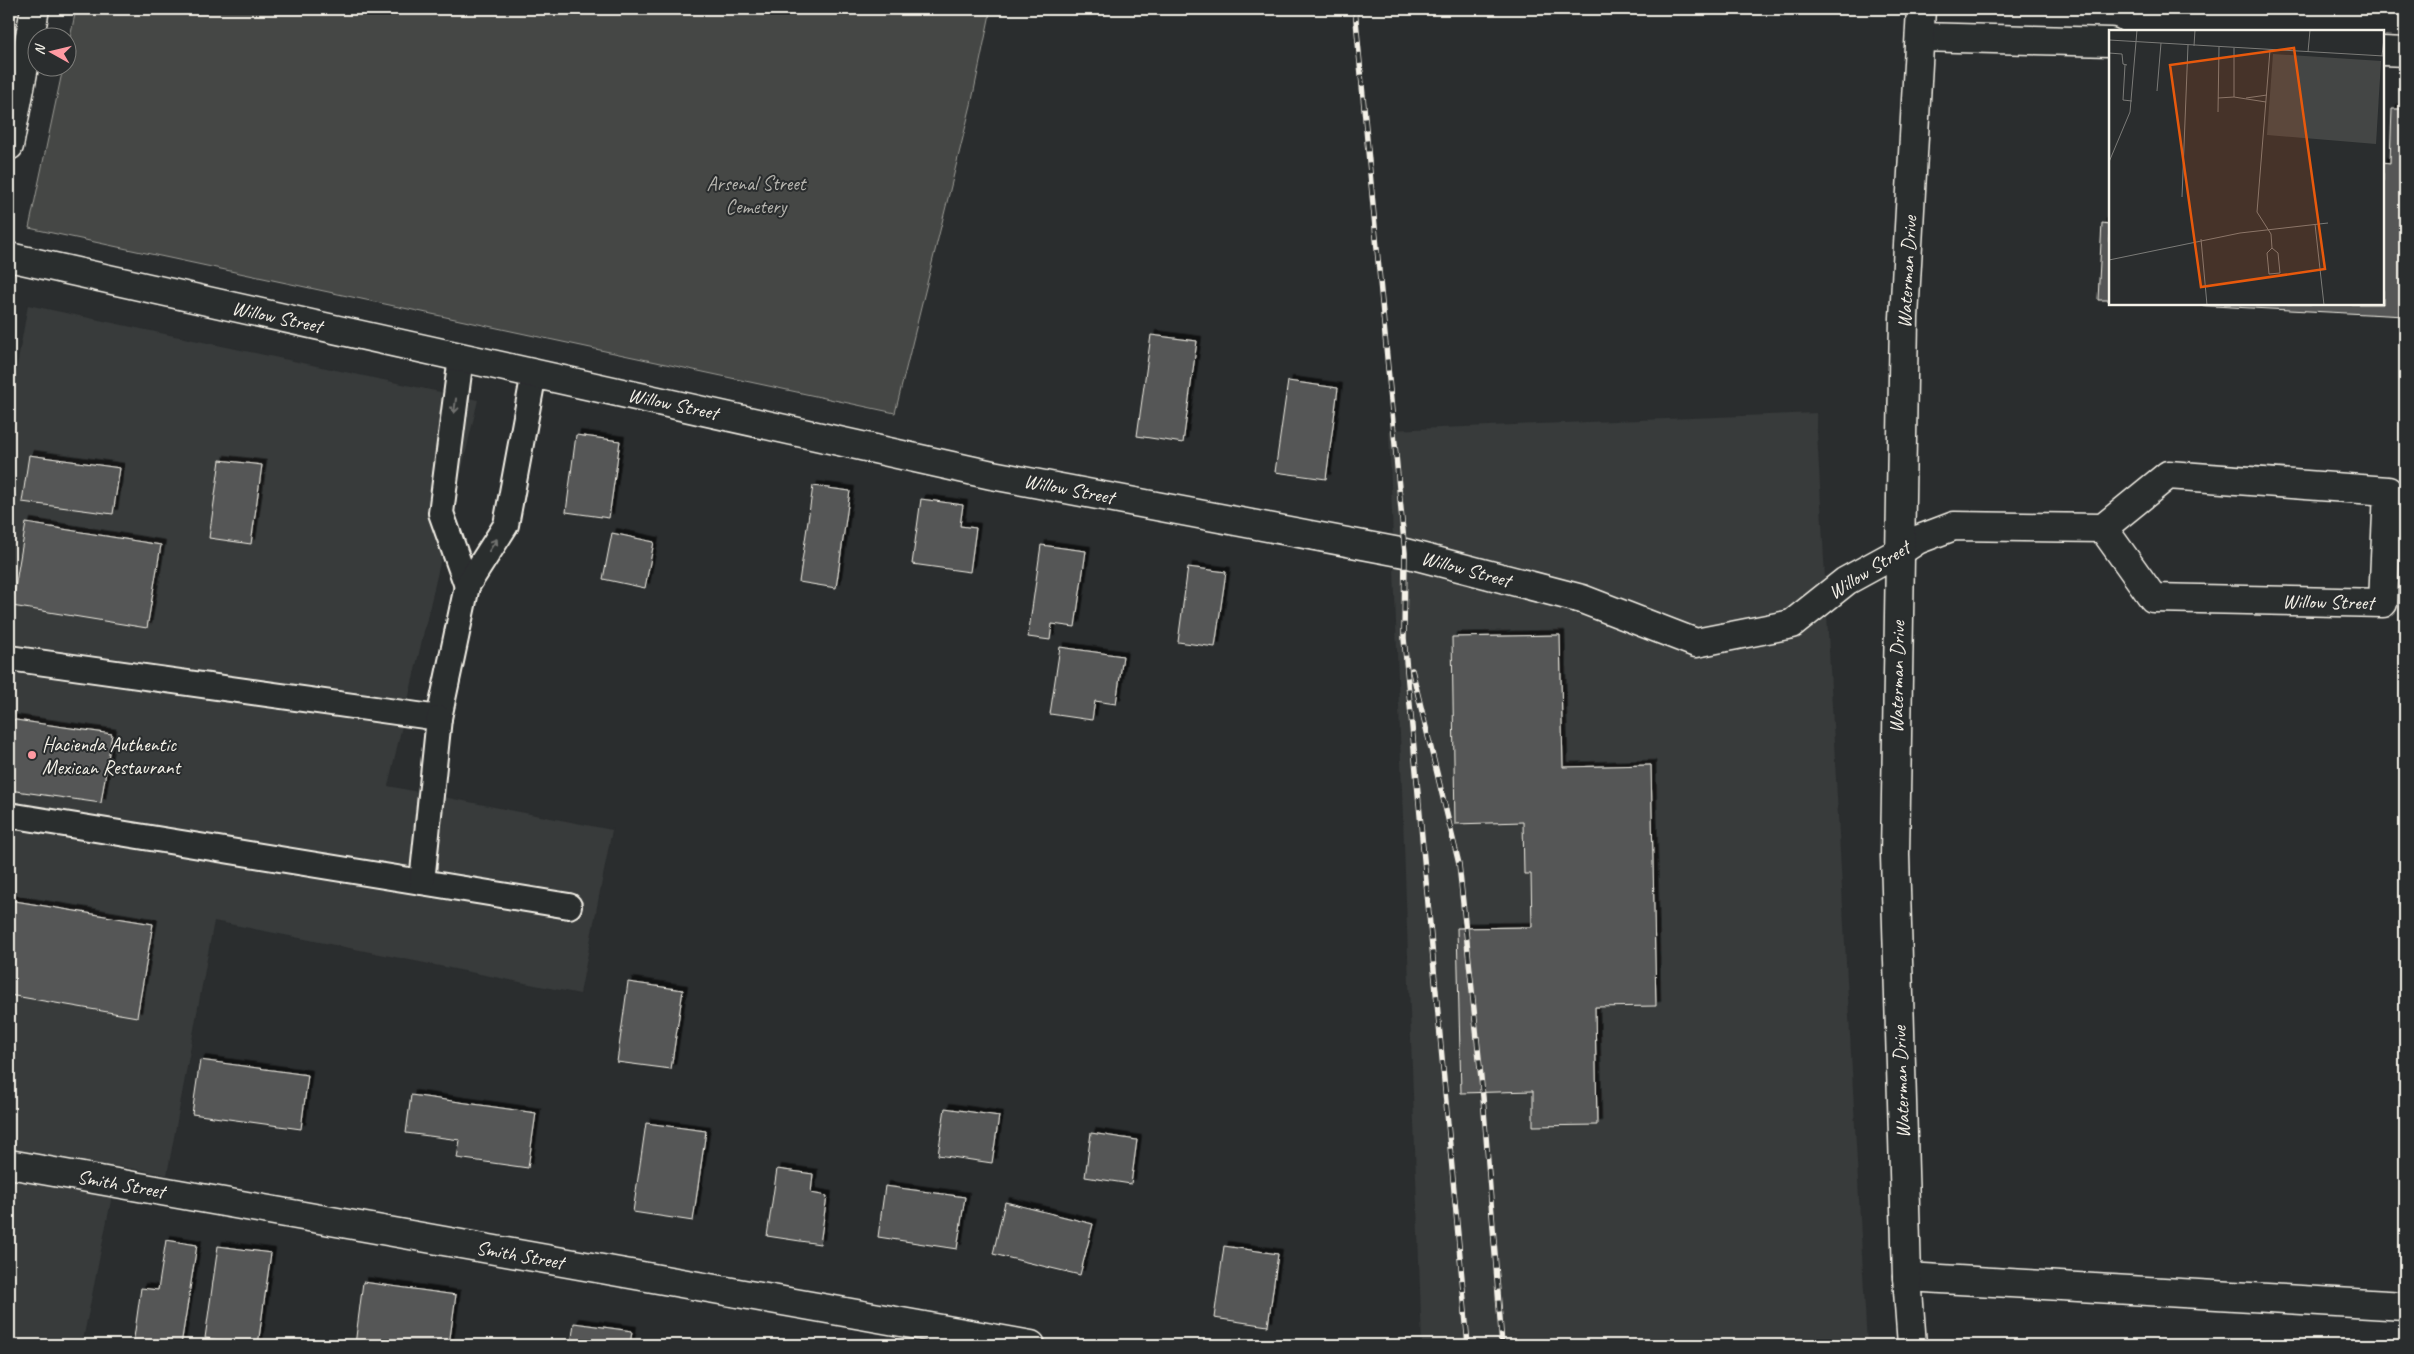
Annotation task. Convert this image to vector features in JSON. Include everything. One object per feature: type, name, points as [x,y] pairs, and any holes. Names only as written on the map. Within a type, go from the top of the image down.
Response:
[{"type":"main road","points":[[9,146],[35,9]]},
{"type":"main road","name":"Waterman Drive","points":[[1912,1345],[1907,1277],[1895,855],[1904,318],[1921,9]]},
{"type":"main road","points":[[1920,36],[2109,42]]},
{"type":"main road","points":[[2384,51],[2405,52]]},
{"type":"main road","name":"Willow Street","points":[[9,257],[992,475],[1404,553],[1582,599],[1696,643],[1792,624],[1846,581],[1917,540],[1954,526],[2103,528],[2168,475],[2388,491],[2383,603],[2153,598],[2103,528]]},
{"type":"main road","name":"Smith Street","points":[[9,1164],[1031,1345]]},
{"type":"main road","points":[[1907,1277],[2405,1306]]},
{"type":"lane","points":[[461,357],[441,513],[466,586]]},
{"type":"lane","points":[[422,882],[439,718],[466,586],[506,525],[534,373]]},
{"type":"lane","points":[[9,658],[439,718]]},
{"type":"lane","points":[[9,815],[569,906]]},
{"type":"shaded area","points":[[28,305],[478,400],[388,786],[612,830],[580,994],[214,921],[167,1175],[118,1166],[82,1345],[9,1345],[9,410]]},
{"type":"shaded area","points":[[1816,413],[1867,1345],[1422,1345],[1389,430]]},
{"type":"green space","name":"Arsenal Street Cemetery","points":[[76,9],[991,9],[971,105],[895,413],[29,228],[61,78],[78,78],[78,28],[72,28]]},
{"type":"building","points":[[2392,109],[2405,109],[2405,316],[2193,305],[2384,305],[2384,162],[2390,163]]},
{"type":"building","points":[[2102,223],[2109,224],[2109,300],[2098,300]]},
{"type":"building","points":[[1151,335],[1197,341],[1183,443],[1137,436]]},
{"type":"building","points":[[1288,381],[1338,388],[1326,479],[1275,472]]},
{"type":"building","points":[[576,435],[620,441],[609,518],[566,512]]},
{"type":"building","points":[[29,455],[120,468],[113,514],[22,502]]},
{"type":"building","points":[[220,460],[262,465],[251,544],[209,538]]},
{"type":"building","points":[[813,486],[850,491],[836,588],[799,582]]},
{"type":"building","points":[[921,499],[963,505],[960,526],[976,528],[970,572],[912,564]]},
{"type":"building","points":[[26,523],[161,545],[147,628],[12,606]]},
{"type":"building","points":[[612,533],[654,542],[645,588],[603,579]]},
{"type":"building","points":[[1041,545],[1086,551],[1075,627],[1052,624],[1050,640],[1028,637]]},
{"type":"building","points":[[1188,567],[1226,572],[1215,647],[1178,642]]},
{"type":"building","points":[[1560,635],[1563,767],[1651,765],[1656,1006],[1595,1007],[1597,1125],[1533,1126],[1533,1091],[1461,1093],[1457,928],[1532,927],[1531,874],[1524,874],[1523,822],[1455,824],[1452,637]]},
{"type":"building","points":[[1060,647],[1123,656],[1116,704],[1095,701],[1092,720],[1050,714]]},
{"type":"building","points":[[9,719],[112,734],[101,803],[9,790]]},
{"type":"building","points":[[9,900],[153,924],[137,1017],[9,995]]},
{"type":"building","points":[[628,982],[683,990],[671,1069],[617,1062]]},
{"type":"building","points":[[200,1060],[308,1075],[301,1129],[192,1114]]},
{"type":"building","points":[[411,1095],[536,1113],[528,1168],[457,1158],[460,1140],[406,1133]]},
{"type":"building","points":[[945,1108],[999,1116],[992,1163],[938,1155]]},
{"type":"building","points":[[646,1123],[706,1131],[693,1221],[633,1212]]},
{"type":"building","points":[[1091,1133],[1137,1140],[1131,1184],[1085,1177]]},
{"type":"building","points":[[777,1169],[813,1174],[811,1193],[827,1196],[820,1244],[767,1236]]},
{"type":"building","points":[[885,1186],[965,1197],[957,1249],[878,1237]]},
{"type":"building","points":[[1005,1202],[1093,1224],[1080,1275],[993,1254]]},
{"type":"building","points":[[166,1240],[197,1245],[181,1345],[133,1345],[141,1288],[158,1290]]},
{"type":"building","points":[[218,1246],[271,1253],[258,1345],[205,1338]]},
{"type":"building","points":[[1224,1246],[1278,1254],[1268,1326],[1214,1318]]},
{"type":"building","points":[[363,1282],[456,1295],[449,1345],[355,1345]]},
{"type":"building","points":[[574,1323],[632,1331],[630,1345],[571,1345]]},
{"type":"railway","points":[[1355,9],[1405,553],[1404,638],[1468,1345]]},
{"type":"railway","points":[[1412,670],[1459,864],[1483,1097],[1502,1345]]},
{"type":"place","name":"Hacienda Authentic Mexican Restaurant","points":[[32,755]]}]
